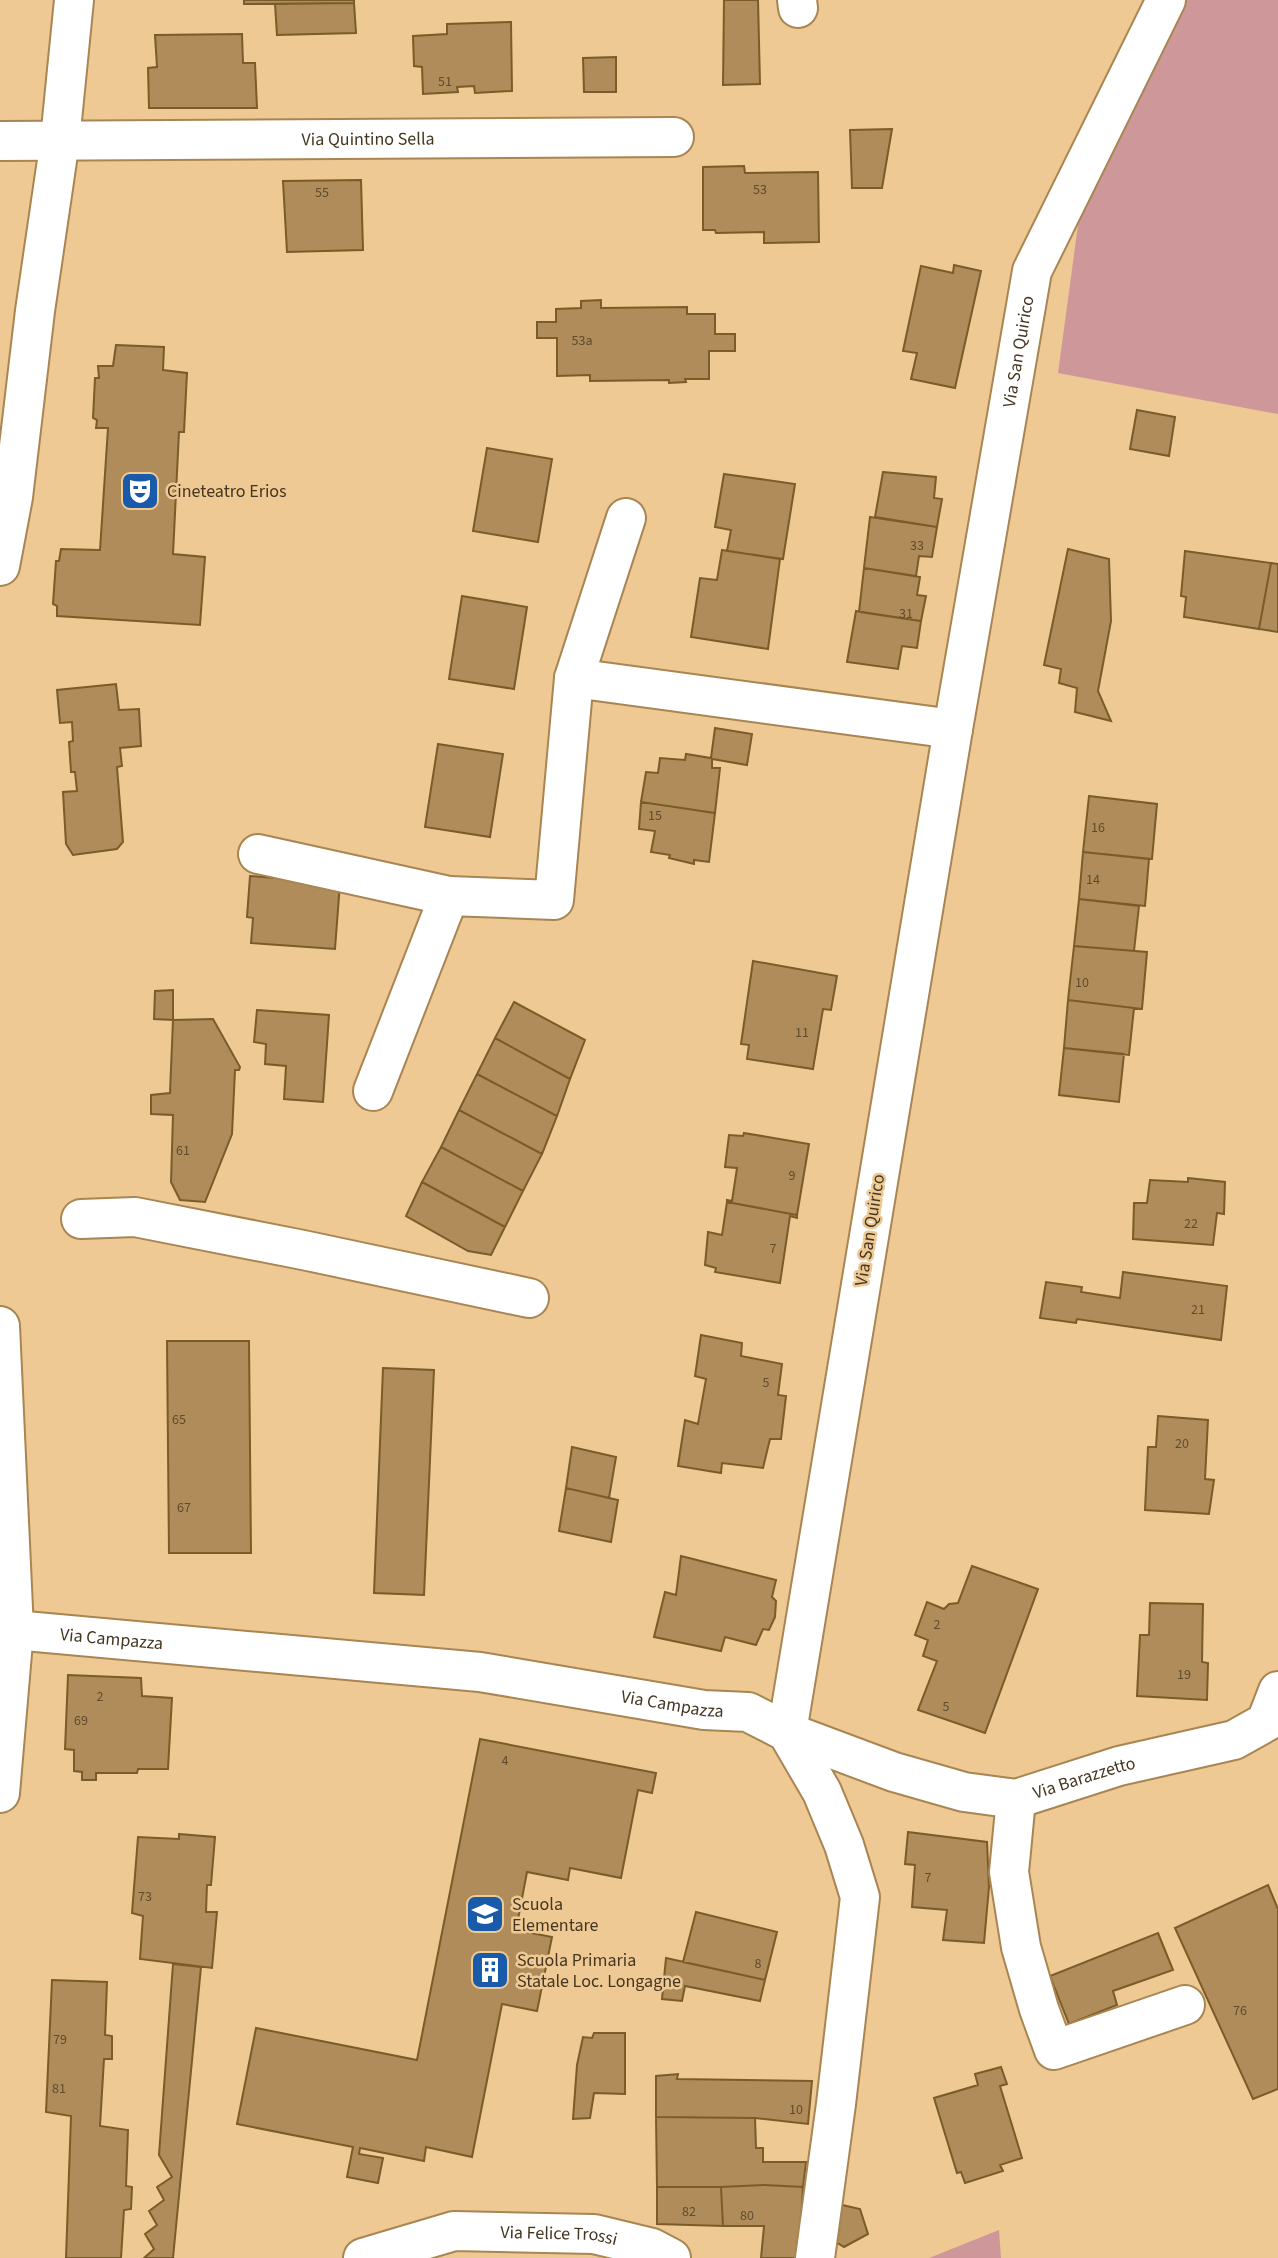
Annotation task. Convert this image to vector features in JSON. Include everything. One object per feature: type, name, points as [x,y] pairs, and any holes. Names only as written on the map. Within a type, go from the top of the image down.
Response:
[{"type":"street","points":[[0,566],[13,496],[35,311],[60,140],[74,0]]},
{"type":"street","name":"Via San Quirico","points":[[787,1732],[1031,271],[1166,0]]},
{"type":"street","name":"Via Quintino Sella","points":[[0,141],[674,137]]},
{"type":"street","points":[[258,854],[449,896],[554,900],[574,678],[626,518]]},
{"type":"street","points":[[574,678],[953,729]]},
{"type":"street","points":[[373,1091],[449,896]]},
{"type":"street","points":[[81,1219],[135,1217],[529,1298]]},
{"type":"street","points":[[0,1326],[14,1630],[0,1793]]},
{"type":"street","name":"Via Campazza","points":[[14,1630],[480,1672],[704,1710],[748,1712],[787,1732]]},
{"type":"street","name":"Via Barazzetto","points":[[787,1732],[894,1772],[964,1792],[1016,1799],[1119,1766],[1234,1740],[1266,1722],[1278,1690]]},
{"type":"street","points":[[787,1732],[822,1793],[845,1845],[860,1897],[815,2258]]},
{"type":"street","points":[[1016,1799],[1009,1872],[1021,1947],[1039,2009],[1055,2050],[1185,2005]]},
{"type":"street","name":"Via Felice Trossi","points":[[363,2258],[454,2231],[489,2245],[594,2234],[652,2248],[671,2258]]},
{"type":"shaded area","points":[[1171,0],[1278,0],[1278,414],[1058,373],[1078,225],[1150,43]]},
{"type":"shaded area","points":[[999,2230],[1001,2258],[929,2258]]},
{"type":"building","points":[[244,0],[354,0],[354,3],[244,4]]},
{"type":"building","points":[[724,0],[758,0],[760,84],[723,85]]},
{"type":"building","points":[[354,3],[356,33],[277,35],[275,4]]},
{"type":"building","points":[[511,22],[512,91],[475,93],[474,86],[457,87],[458,92],[423,94],[422,67],[414,66],[413,36],[447,34],[447,24]]},
{"type":"building","points":[[242,34],[243,63],[255,63],[257,108],[149,108],[148,68],[157,67],[155,35]]},
{"type":"building","points":[[616,57],[616,92],[584,92],[583,58]]},
{"type":"building","points":[[892,129],[882,188],[852,188],[850,130]]},
{"type":"building","points":[[744,166],[745,173],[818,172],[819,242],[764,243],[764,232],[716,233],[715,230],[703,230],[703,167]]},
{"type":"building","points":[[361,180],[363,250],[287,252],[283,181]]},
{"type":"building","points":[[954,265],[981,271],[955,388],[911,379],[917,353],[903,351],[921,266],[953,273]]},
{"type":"building","points":[[601,300],[601,308],[687,307],[687,314],[715,314],[715,334],[735,334],[735,351],[709,351],[709,379],[685,379],[686,382],[669,383],[669,380],[590,381],[590,375],[557,376],[557,338],[537,338],[537,322],[556,322],[556,309],[581,308],[581,301]]},
{"type":"building","name":"Cineteatro Erios","points":[[116,345],[164,347],[163,370],[187,373],[184,432],[179,432],[173,554],[205,557],[200,625],[57,616],[57,606],[53,604],[56,561],[59,561],[61,549],[100,550],[108,428],[96,428],[97,420],[93,418],[95,378],[99,378],[98,366],[113,366]]},
{"type":"building","points":[[1137,410],[1175,417],[1169,456],[1130,449]]},
{"type":"building","points":[[487,448],[552,459],[538,542],[473,531]]},
{"type":"building","points":[[883,472],[936,477],[934,498],[942,499],[937,527],[875,517]]},
{"type":"building","points":[[724,474],[795,484],[783,559],[727,551],[731,530],[715,527]]},
{"type":"building","points":[[870,517],[937,527],[932,557],[919,556],[916,576],[864,568]]},
{"type":"building","points":[[1068,549],[1109,559],[1111,621],[1098,691],[1111,721],[1075,712],[1077,688],[1059,683],[1061,669],[1044,665]]},
{"type":"building","points":[[722,550],[780,559],[768,649],[691,637],[700,578],[717,580]]},
{"type":"building","points":[[1185,551],[1271,563],[1259,629],[1184,617],[1186,597],[1181,596]]},
{"type":"building","points":[[1271,563],[1278,564],[1278,632],[1259,629]]},
{"type":"building","points":[[864,568],[920,577],[917,595],[926,596],[921,621],[859,612]]},
{"type":"building","points":[[462,596],[527,607],[514,689],[449,679]]},
{"type":"building","points":[[856,611],[921,621],[917,648],[902,646],[898,669],[847,662]]},
{"type":"building","points":[[116,684],[119,710],[139,709],[141,746],[120,748],[122,766],[117,767],[123,842],[117,849],[73,855],[66,844],[63,792],[77,791],[75,772],[71,772],[69,742],[73,741],[72,722],[60,723],[57,690]]},
{"type":"building","points":[[715,728],[752,734],[747,765],[712,759],[712,768],[720,768],[715,813],[641,802],[646,772],[658,773],[660,758],[685,760],[686,754],[711,758]]},
{"type":"building","points":[[438,744],[503,754],[490,837],[425,827]]},
{"type":"building","points":[[1089,796],[1157,804],[1152,859],[1083,852]]},
{"type":"building","points":[[641,802],[715,813],[709,862],[694,860],[694,864],[669,858],[670,855],[651,852],[655,831],[639,829]]},
{"type":"building","points":[[1083,852],[1149,859],[1145,906],[1079,899]]},
{"type":"building","points":[[250,876],[340,883],[335,949],[251,943],[253,918],[247,917]]},
{"type":"building","points":[[1079,899],[1139,906],[1134,951],[1074,946]]},
{"type":"building","points":[[1074,946],[1147,952],[1142,1009],[1068,1000]]},
{"type":"building","points":[[753,961],[837,976],[831,1010],[823,1009],[813,1069],[747,1059],[749,1045],[741,1044]]},
{"type":"building","points":[[173,990],[173,1020],[154,1019],[155,991]]},
{"type":"building","points":[[1068,1000],[1134,1008],[1129,1055],[1064,1048]]},
{"type":"building","points":[[514,1002],[585,1040],[570,1079],[495,1038]]},
{"type":"building","points":[[257,1010],[329,1015],[323,1102],[284,1099],[286,1066],[265,1064],[266,1044],[254,1042]]},
{"type":"building","points":[[213,1019],[240,1067],[235,1070],[232,1134],[205,1202],[180,1200],[171,1182],[173,1115],[151,1114],[151,1095],[170,1093],[173,1020]]},
{"type":"building","points":[[495,1038],[570,1079],[557,1116],[477,1074]]},
{"type":"building","points":[[1064,1048],[1124,1054],[1119,1102],[1059,1095]]},
{"type":"building","points":[[477,1074],[557,1116],[542,1154],[459,1110]]},
{"type":"building","points":[[459,1110],[542,1154],[523,1191],[441,1147]]},
{"type":"building","points":[[744,1133],[809,1144],[797,1215],[727,1202],[732,1201],[737,1168],[725,1167],[729,1135],[743,1136]]},
{"type":"building","points":[[441,1147],[523,1191],[505,1227],[422,1182]]},
{"type":"building","points":[[1188,1178],[1225,1182],[1224,1214],[1217,1213],[1213,1245],[1133,1239],[1134,1203],[1147,1203],[1150,1180],[1188,1182]]},
{"type":"building","points":[[422,1182],[505,1227],[491,1255],[468,1251],[406,1216]]},
{"type":"building","points":[[727,1202],[797,1215],[797,1218],[790,1216],[780,1283],[715,1272],[716,1268],[705,1265],[708,1232],[722,1235]]},
{"type":"building","points":[[1123,1272],[1227,1286],[1221,1340],[1077,1319],[1076,1323],[1040,1318],[1046,1282],[1082,1287],[1081,1292],[1120,1298]]},
{"type":"building","points":[[701,1335],[742,1343],[741,1356],[782,1364],[778,1395],[786,1396],[781,1439],[770,1439],[763,1468],[722,1463],[721,1473],[678,1466],[685,1420],[698,1424],[706,1379],[695,1376]]},
{"type":"building","points":[[167,1341],[249,1341],[251,1553],[169,1553]]},
{"type":"building","points":[[383,1368],[434,1370],[424,1595],[374,1593]]},
{"type":"building","points":[[1158,1416],[1208,1420],[1205,1479],[1214,1480],[1209,1514],[1145,1510],[1148,1447],[1156,1447]]},
{"type":"building","points":[[572,1447],[616,1457],[609,1498],[566,1488]]},
{"type":"building","points":[[566,1488],[618,1500],[611,1542],[559,1531]]},
{"type":"building","points":[[681,1556],[776,1580],[772,1597],[776,1601],[775,1617],[769,1630],[763,1629],[756,1645],[725,1637],[721,1651],[654,1637],[665,1592],[676,1595]]},
{"type":"building","points":[[972,1566],[1038,1589],[985,1733],[918,1710],[937,1661],[923,1656],[928,1640],[915,1635],[927,1602],[944,1609],[949,1604],[958,1603]]},
{"type":"building","points":[[1150,1603],[1203,1604],[1202,1662],[1208,1663],[1207,1700],[1137,1696],[1140,1635],[1149,1635]]},
{"type":"building","points":[[68,1675],[141,1678],[142,1696],[172,1698],[168,1769],[138,1769],[137,1773],[96,1773],[96,1780],[82,1780],[82,1772],[74,1771],[74,1750],[65,1749]]},
{"type":"building","name":"Scuola Elementare","points":[[480,1739],[656,1773],[652,1793],[638,1790],[621,1878],[570,1868],[568,1880],[527,1872],[516,1930],[552,1937],[537,2011],[502,2004],[472,2157],[426,2147],[424,2161],[360,2148],[359,2154],[383,2158],[378,2183],[347,2177],[353,2147],[237,2124],[256,2028],[417,2060]]},
{"type":"building","points":[[908,1832],[987,1842],[989,1887],[984,1943],[943,1940],[947,1910],[912,1907],[915,1865],[905,1864]]},
{"type":"building","points":[[179,1834],[215,1837],[211,1885],[207,1885],[206,1912],[217,1912],[212,1968],[140,1959],[143,1916],[132,1913],[138,1837],[179,1839]]},
{"type":"building","points":[[1268,1885],[1278,1909],[1278,2089],[1253,2099],[1175,1928]]},
{"type":"building","points":[[696,1912],[777,1932],[765,1980],[683,1962]]},
{"type":"building","points":[[1158,1933],[1173,1970],[1113,1991],[1117,2005],[1069,2024],[1050,1976]]},
{"type":"building","points":[[666,1958],[765,1980],[760,2001],[685,1986],[682,2001],[662,1999]]},
{"type":"building","points":[[173,1964],[201,1967],[173,2258],[144,2258],[154,2249],[145,2234],[157,2225],[149,2211],[164,2200],[157,2187],[172,2177],[159,2155]]},
{"type":"building","points":[[52,1980],[107,1982],[105,2035],[112,2036],[112,2059],[104,2059],[100,2126],[128,2130],[126,2186],[132,2187],[131,2209],[124,2210],[121,2258],[66,2258],[71,2116],[46,2112]]},
{"type":"building","points":[[594,2033],[625,2033],[625,2094],[594,2093],[590,2118],[573,2119],[577,2065],[583,2037],[592,2038]]},
{"type":"building","points":[[1001,2067],[1007,2084],[1000,2086],[1022,2158],[1000,2165],[1003,2171],[965,2183],[961,2172],[957,2173],[934,2098],[978,2085],[975,2074]]},
{"type":"building","points":[[678,2074],[677,2079],[812,2081],[808,2124],[755,2118],[656,2117],[656,2076]]},
{"type":"building","points":[[656,2117],[755,2118],[756,2148],[763,2148],[763,2162],[806,2162],[803,2187],[657,2187]]},
{"type":"building","points":[[657,2187],[721,2187],[723,2226],[657,2224]]},
{"type":"building","points":[[721,2187],[803,2187],[799,2258],[761,2258],[764,2226],[723,2226]]},
{"type":"building","points":[[838,2204],[860,2209],[868,2234],[844,2247],[836,2242]]},
{"type":"place","name":"Cineteatro Erios","points":[[140,491]]},
{"type":"place","name":"Scuola Elementare","points":[[485,1914]]},
{"type":"place","name":"Scuola Primaria Statale Loc. Longagne","points":[[490,1970]]}]
